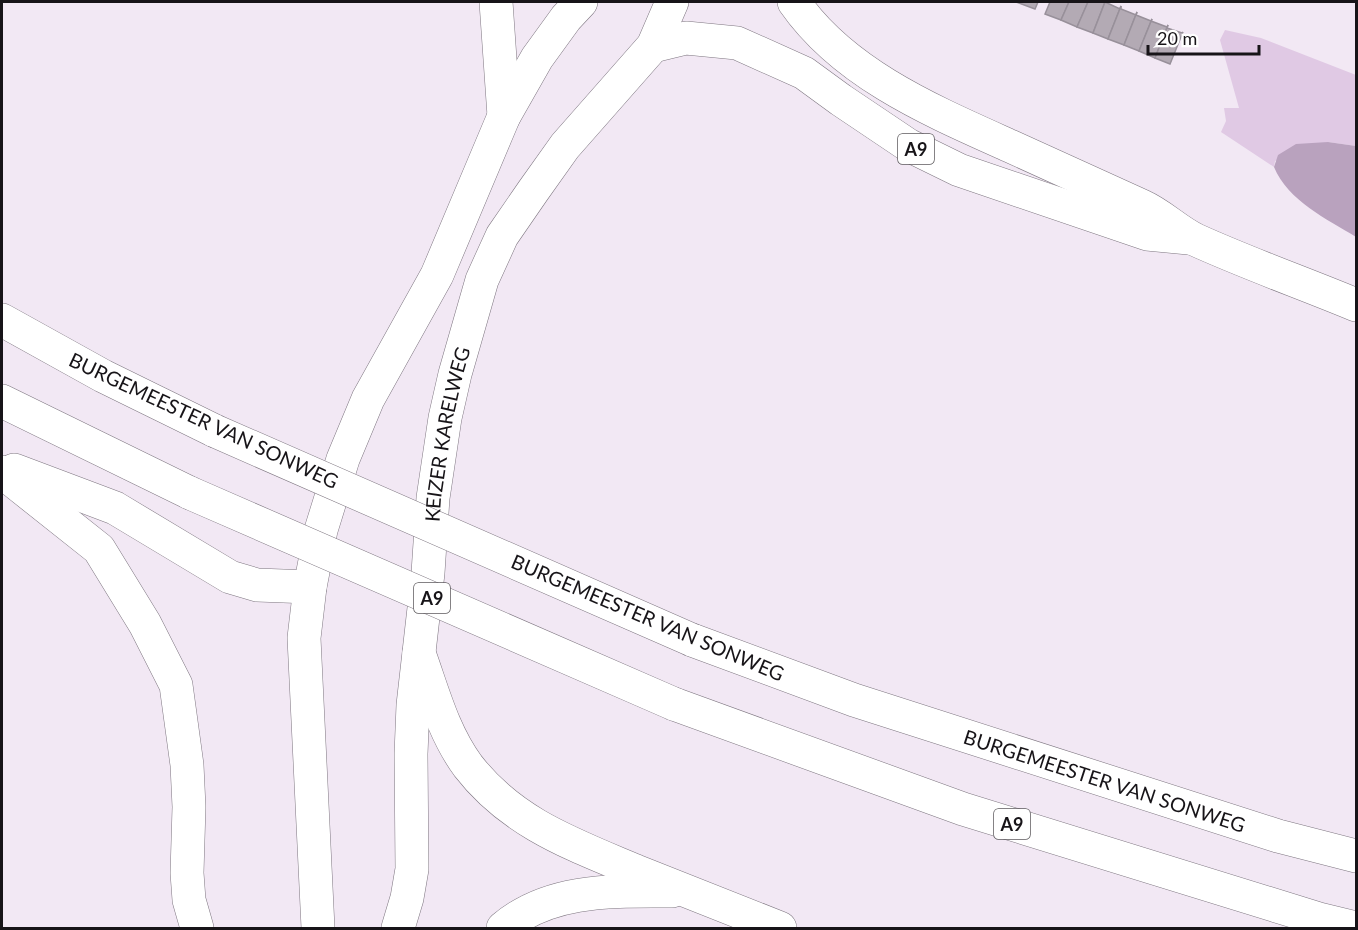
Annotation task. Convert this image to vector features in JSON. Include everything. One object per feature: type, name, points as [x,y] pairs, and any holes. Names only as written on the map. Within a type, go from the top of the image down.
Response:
[{"type":"main road","points":[[496,2],[504,116]]},
{"type":"main road","points":[[318,928],[304,638],[310,587],[321,530],[343,459],[368,399],[437,275],[504,116],[537,58],[566,18],[581,2]]},
{"type":"main road","name":"KEIZER KARELWEG","points":[[400,925],[412,869],[411,754],[433,498],[445,418],[482,280],[502,236],[565,146],[653,46],[672,2]]},
{"type":"main road","name":"A9","points":[[794,2],[829,44],[866,71],[913,100],[1151,210],[1194,239],[1356,305]]},
{"type":"main road","name":"A9","points":[[653,46],[686,38],[737,43],[804,73],[908,145],[959,170],[1147,234],[1194,239]]},
{"type":"main road","name":"BURGEMEESTER VAN SONWEG","points":[[2,320],[103,375],[215,430],[692,640],[854,700],[1278,836],[1356,856]]},
{"type":"main road","name":"A9","points":[[2,401],[190,493],[674,704],[963,809],[1319,919],[1356,928]]},
{"type":"main road","points":[[2,465],[115,508],[230,577],[257,585],[310,587]]},
{"type":"main road","points":[[2,472],[99,549],[145,624],[176,685],[187,765],[189,900],[197,928]]},
{"type":"main road","points":[[419,653],[440,717],[450,738],[487,788],[510,809],[554,836],[780,928]]},
{"type":"main road","points":[[503,928],[532,909],[553,900],[608,892],[686,891]]},
{"type":"shaded area","points":[[1225,30],[1261,38],[1356,75],[1356,146],[1328,142],[1275,161],[1274,167],[1221,132],[1226,121],[1224,108],[1239,108],[1220,40]]},
{"type":"shaded area","points":[[1328,142],[1356,146],[1356,237],[1298,199],[1280,179],[1274,167],[1278,155],[1296,144]]},
{"type":"building","points":[[1016,2],[1038,2],[1035,9]]},
{"type":"building","points":[[1050,2],[1069,2],[1061,20],[1045,14]]},
{"type":"building","points":[[1069,2],[1088,2],[1077,27],[1061,20]]},
{"type":"building","points":[[1088,2],[1105,2],[1093,33],[1077,27]]},
{"type":"building","points":[[1105,2],[1120,9],[1108,39],[1093,33]]},
{"type":"building","points":[[1121,6],[1121,9],[1136,15],[1124,45],[1108,39]]},
{"type":"building","points":[[1137,12],[1136,15],[1151,21],[1152,19],[1139,51],[1124,45]]},
{"type":"building","points":[[1151,21],[1167,27],[1168,25],[1155,58],[1139,51]]},
{"type":"building","points":[[1168,25],[1167,28],[1183,32],[1170,64],[1155,58]]}]
